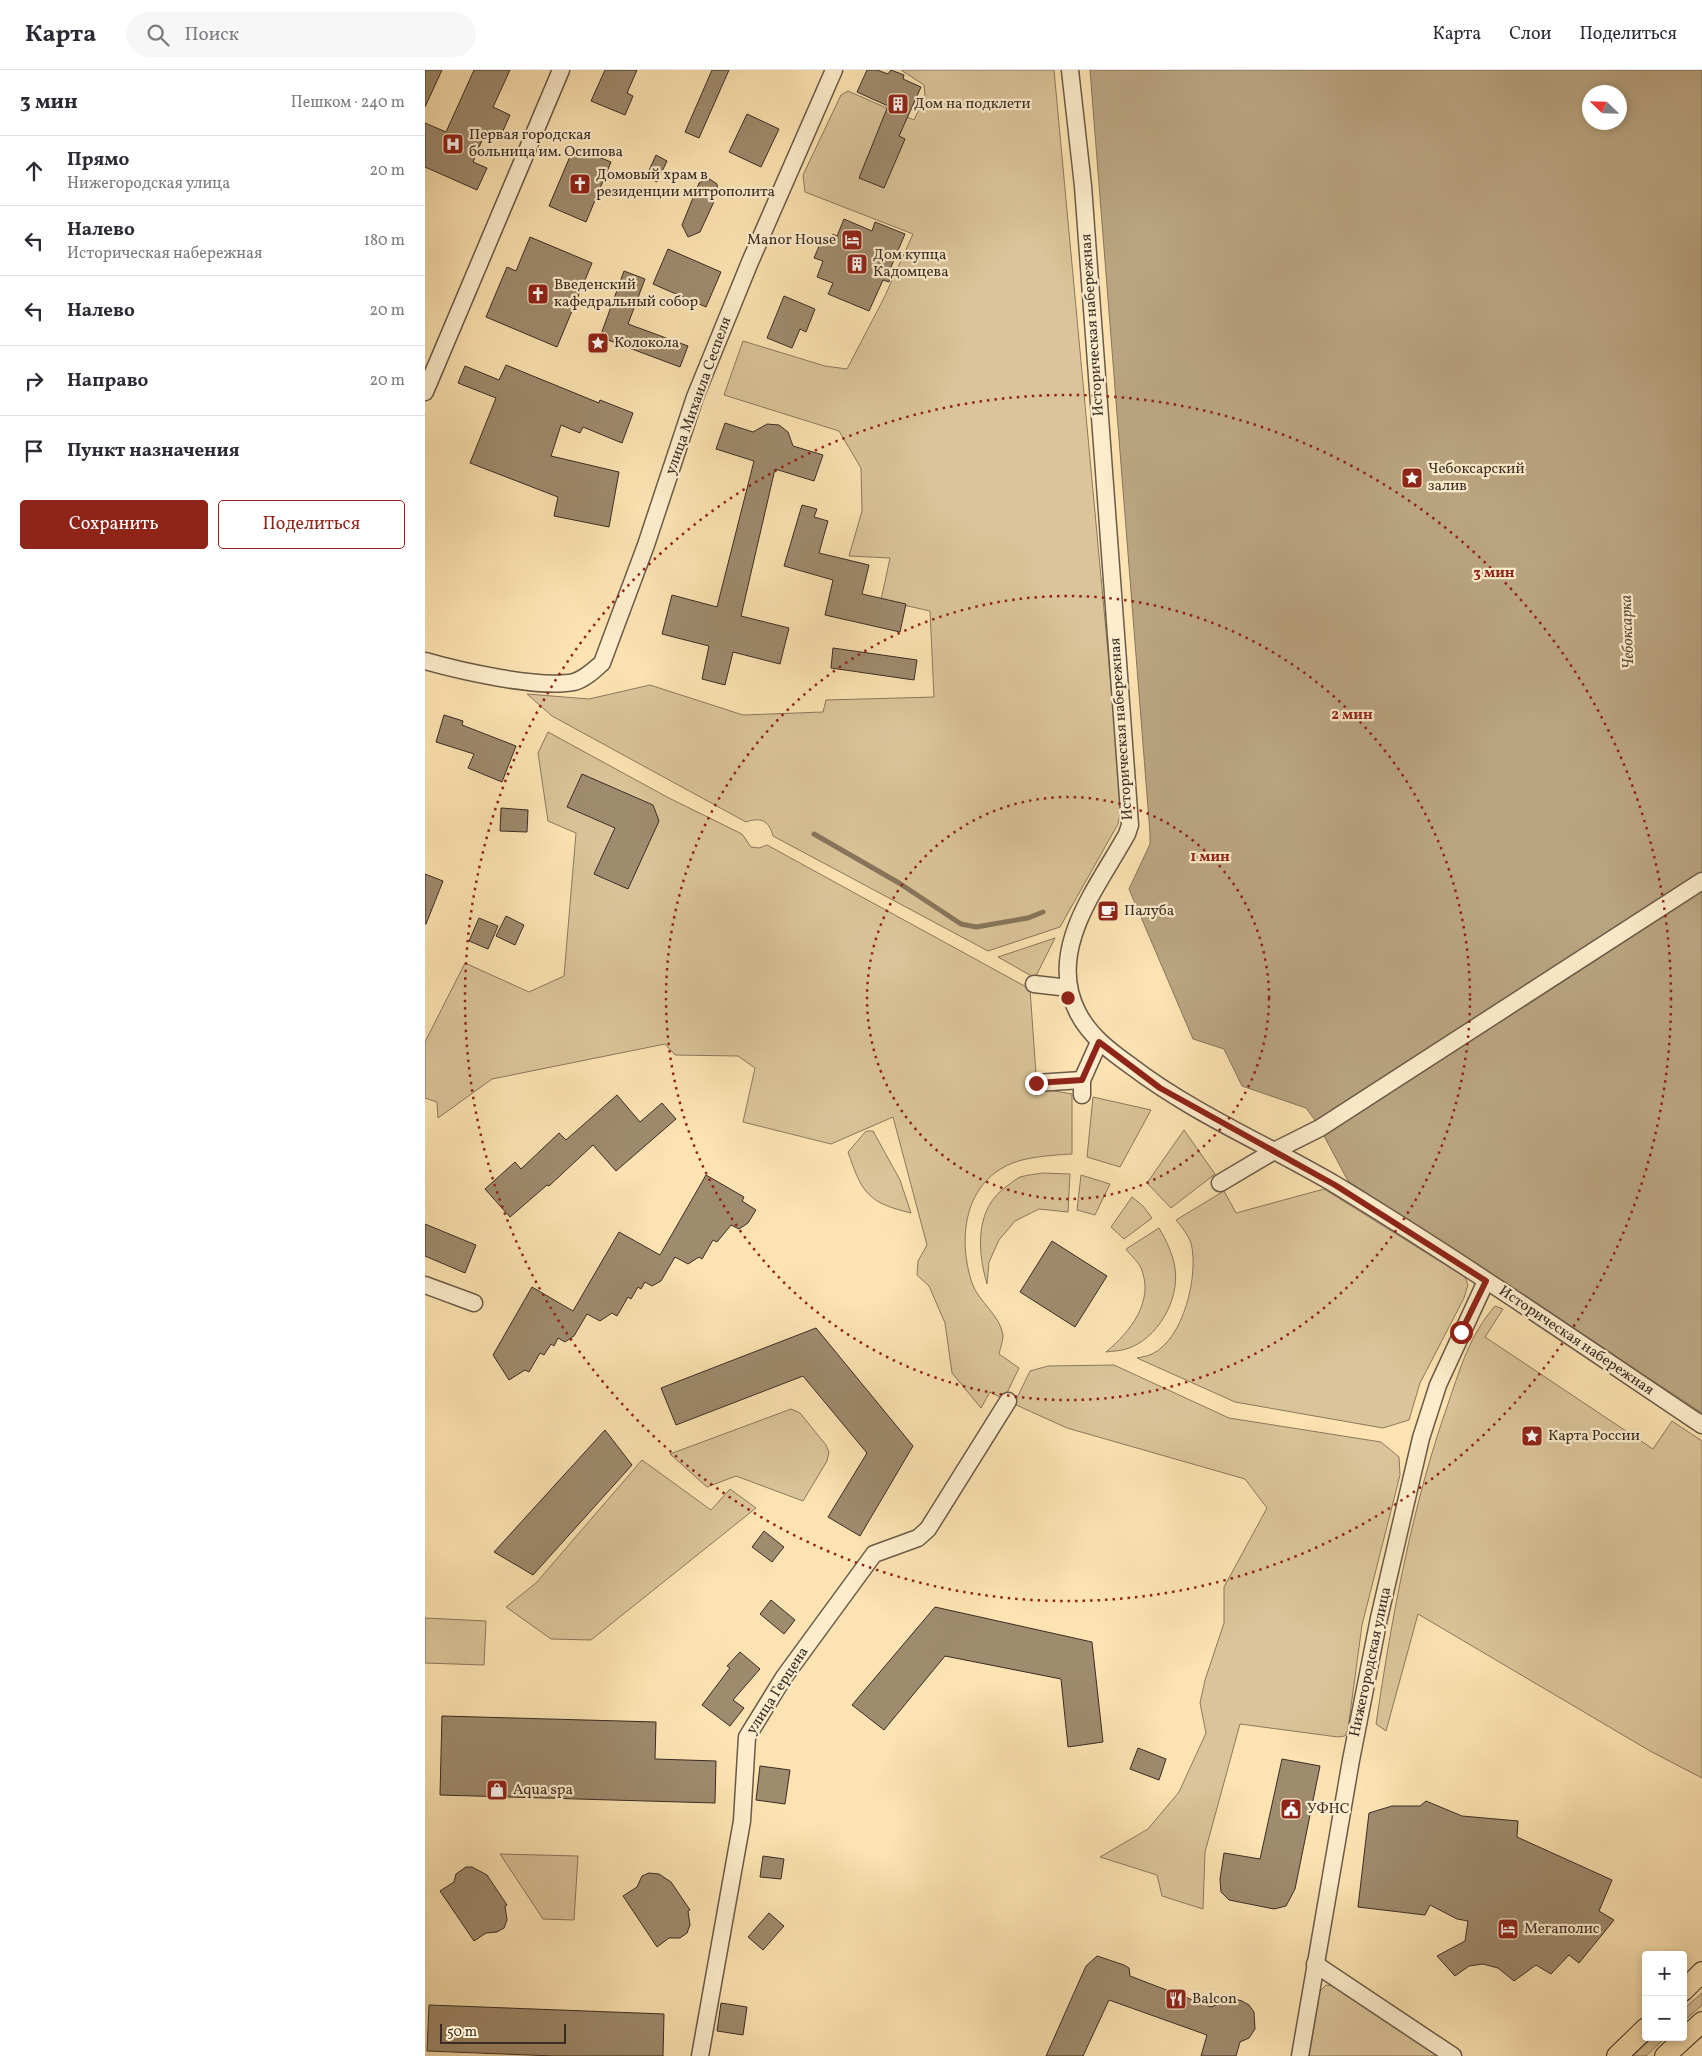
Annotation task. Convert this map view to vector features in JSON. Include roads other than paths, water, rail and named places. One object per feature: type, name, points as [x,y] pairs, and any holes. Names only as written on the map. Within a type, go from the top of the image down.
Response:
[{"type":"main road","points":[[1687,1987],[1702,1972]]},
{"type":"main road","points":[[1665,2056],[1702,2022]]},
{"type":"main road","points":[[1617,2056],[1642,2032]]},
{"type":"street","points":[[425,392],[561,70]]},
{"type":"street","name":"улица Михаила Сеспеля","points":[[425,661],[539,683],[574,682],[589,674],[602,663],[646,545],[695,397],[750,262],[834,70]]},
{"type":"street","name":"Историческая набережная","points":[[1070,70],[1083,186],[1130,825],[1127,834],[1076,926],[1068,963],[1069,988],[1078,1013],[1099,1042],[1160,1088],[1335,1185],[1486,1281],[1702,1425]]},
{"type":"street","points":[[1220,1183],[1274,1151],[1320,1128],[1702,881]]},
{"type":"street","points":[[1034,984],[1069,988]]},
{"type":"street","points":[[1036,1083],[1082,1087],[1099,1042]]},
{"type":"street","name":"Нижегородская улица","points":[[1300,2056],[1315,1964],[1377,1628],[1421,1438],[1438,1385],[1486,1281]]},
{"type":"street","points":[[425,1285],[474,1303]]},
{"type":"street","name":"улица Герцена","points":[[700,2056],[741,1821],[747,1737],[784,1677],[874,1554],[917,1538],[928,1529],[1009,1401]]},
{"type":"street","points":[[1315,1964],[1453,2056]]},
{"type":"water","name":"Чебоксарский залив","points":[[1090,70],[1702,70],[1702,874],[1317,1123],[1306,1108],[1242,1086],[1224,1049],[1193,1039],[1129,889],[1150,844]]},
{"type":"water","points":[[1702,889],[1702,1413],[1348,1181],[1322,1132]]},
{"type":"waterway","points":[[814,834],[899,883],[961,924],[976,927],[1028,918],[1043,912]]},
{"type":"place","name":"Дом на подклети","points":[[898,104]]},
{"type":"place","name":"Первая городская больница им. Осипова","points":[[453,144]]},
{"type":"place","name":"Домовый храм в резиденции митрополита","points":[[580,184]]},
{"type":"place","name":"Manor House","points":[[852,240]]},
{"type":"place","name":"Дом купца Кадомцева","points":[[857,264]]},
{"type":"place","name":"Введенский кафедральный собор","points":[[538,294]]},
{"type":"place","name":"Колокола","points":[[598,343]]},
{"type":"place","name":"Чебоксарский залив","points":[[1412,478]]},
{"type":"place","name":"Палуба","points":[[1108,911]]},
{"type":"place","name":"Карта России","points":[[1532,1436]]},
{"type":"place","name":"Aqua spa","points":[[497,1790]]},
{"type":"place","name":"УФНС","points":[[1291,1809]]},
{"type":"place","name":"Мегаполис","points":[[1508,1929]]},
{"type":"place","name":"Balcon","points":[[1176,1999]]},
{"type":"water label","name":"Чебоксарка","points":[[1628,632]]}]
